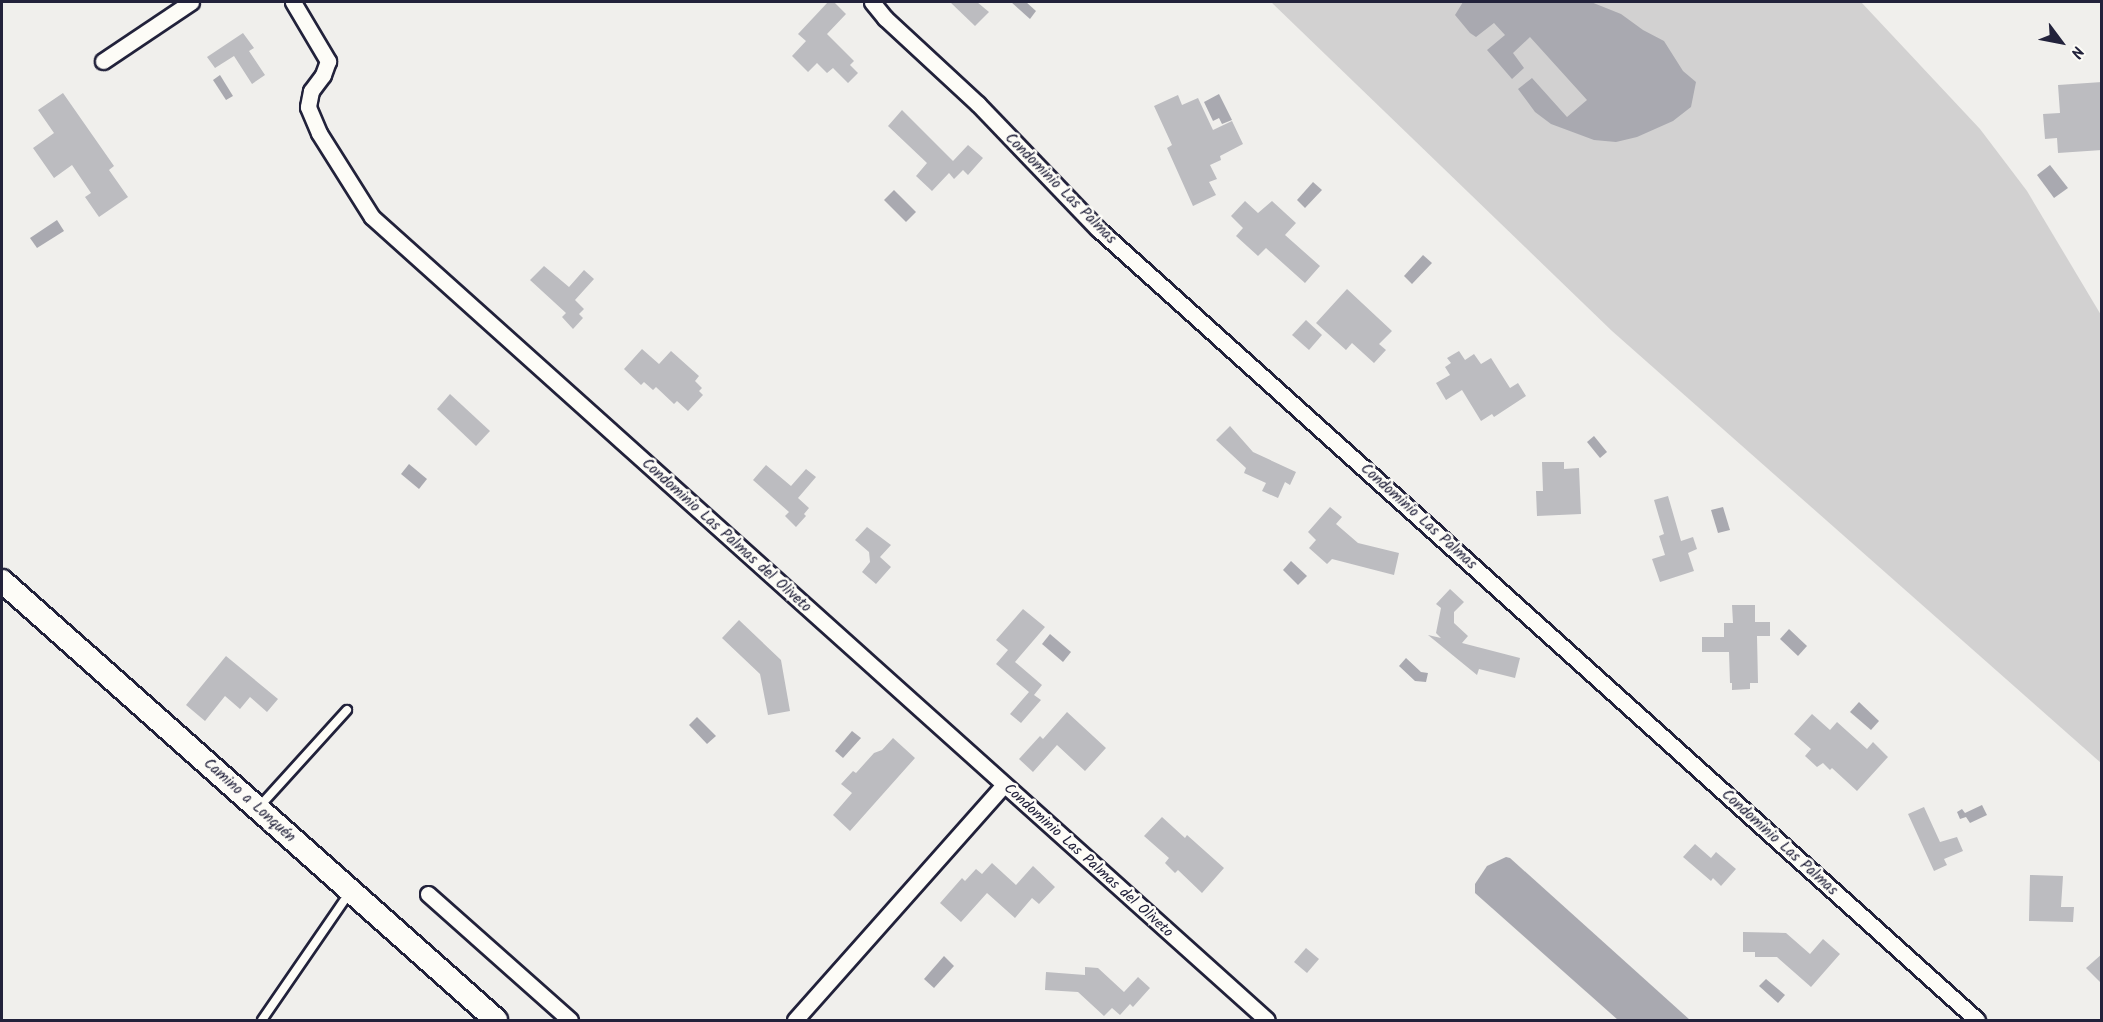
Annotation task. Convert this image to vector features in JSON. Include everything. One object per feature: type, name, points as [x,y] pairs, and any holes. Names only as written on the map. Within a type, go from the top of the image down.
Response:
[{"type":"main road","name":"Camino a Lonquén","points":[[2,581],[496,1020]]},
{"type":"street","points":[[103,61],[191,2]]},
{"type":"street","name":"Condominio Las Palmas del Oliveto","points":[[292,2],[328,61],[323,75],[311,91],[308,107],[319,133],[372,218],[1267,1020]]},
{"type":"street","name":"Condominio Las Palmas","points":[[872,2],[885,18],[978,104],[1097,228],[1977,1020]]},
{"type":"street","points":[[795,1020],[1004,785]]},
{"type":"street","points":[[428,894],[570,1020]]},
{"type":"lane","points":[[258,809],[347,710]]},
{"type":"lane","points":[[262,1020],[351,891]]},
{"type":"shaded area","points":[[1011,2],[1026,2],[1036,11],[1030,19]]},
{"type":"shaded area","points":[[1271,2],[1861,2],[1980,129],[2027,191],[2101,315],[2101,763],[1612,331]]},
{"type":"shaded area","points":[[1463,2],[1591,2],[1621,14],[1643,30],[1664,41],[1683,71],[1696,82],[1691,107],[1673,121],[1637,137],[1616,142],[1594,140],[1551,124],[1535,112],[1518,89],[1532,78],[1567,117],[1587,100],[1530,37],[1513,53],[1524,68],[1512,79],[1487,50],[1505,35],[1494,23],[1476,37],[1470,33],[1455,15]]},
{"type":"shaded area","points":[[220,75],[233,96],[226,100],[213,80]]},
{"type":"shaded area","points":[[1219,94],[1232,120],[1222,124],[1219,118],[1213,121],[1204,102]]},
{"type":"shaded area","points":[[2050,165],[2068,188],[2054,198],[2037,175]]},
{"type":"shaded area","points":[[1313,182],[1322,190],[1305,208],[1297,200]]},
{"type":"shaded area","points":[[894,190],[916,212],[906,222],[884,200]]},
{"type":"shaded area","points":[[57,220],[64,231],[37,248],[30,238]]},
{"type":"shaded area","points":[[1423,255],[1432,263],[1412,284],[1404,276]]},
{"type":"shaded area","points":[[1594,436],[1607,452],[1600,458],[1587,442]]},
{"type":"shaded area","points":[[409,464],[427,479],[419,489],[401,474]]},
{"type":"shaded area","points":[[1723,507],[1730,530],[1718,533],[1711,510]]},
{"type":"shaded area","points":[[1291,561],[1307,576],[1298,585],[1283,570]]},
{"type":"shaded area","points":[[1789,629],[1807,646],[1798,656],[1780,639]]},
{"type":"shaded area","points":[[1050,634],[1071,652],[1063,662],[1042,644]]},
{"type":"shaded area","points":[[1406,658],[1421,672],[1428,673],[1426,682],[1415,681],[1399,666]]},
{"type":"shaded area","points":[[1859,702],[1879,721],[1871,730],[1850,712]]},
{"type":"shaded area","points":[[697,717],[716,736],[707,744],[689,725]]},
{"type":"shaded area","points":[[852,731],[861,738],[843,758],[835,751]]},
{"type":"shaded area","points":[[1982,805],[1987,815],[1970,823],[1966,817],[1960,819],[1957,812],[1962,809],[1965,813]]},
{"type":"shaded area","points":[[1506,857],[1510,858],[1690,1020],[1618,1020],[1475,893],[1475,884],[1487,866]]},
{"type":"shaded area","points":[[944,956],[954,966],[934,988],[924,979]]},
{"type":"shaded area","points":[[1766,979],[1785,995],[1778,1003],[1759,986]]},
{"type":"building","points":[[828,2],[834,2],[846,14],[827,34],[854,61],[850,65],[858,73],[848,83],[833,68],[827,73],[817,63],[808,72],[792,56],[806,41],[798,34]]},
{"type":"building","points":[[950,2],[977,2],[989,12],[975,26]]},
{"type":"building","points":[[243,33],[254,48],[249,51],[265,75],[252,84],[234,56],[215,68],[207,57]]},
{"type":"building","points":[[2102,82],[2102,150],[2058,153],[2057,138],[2045,139],[2043,114],[2060,113],[2058,85]]},
{"type":"building","points":[[63,93],[114,166],[109,170],[128,197],[99,217],[85,197],[91,193],[72,165],[54,178],[33,148],[54,133],[38,110]]},
{"type":"building","points":[[1178,95],[1182,105],[1198,98],[1213,130],[1232,121],[1243,144],[1220,156],[1221,160],[1210,165],[1217,179],[1209,182],[1216,195],[1193,206],[1167,148],[1172,145],[1154,106]]},
{"type":"building","points":[[902,110],[953,161],[968,145],[983,158],[968,175],[963,170],[954,179],[949,173],[932,191],[916,176],[927,163],[888,126]]},
{"type":"building","points":[[1245,201],[1258,213],[1272,201],[1296,223],[1285,235],[1320,266],[1305,283],[1266,248],[1258,256],[1236,236],[1243,228],[1231,216]]},
{"type":"building","points":[[544,266],[569,287],[584,270],[594,279],[575,300],[584,309],[579,314],[583,318],[573,329],[562,317],[566,313],[530,280]]},
{"type":"building","points":[[1347,289],[1392,331],[1379,344],[1386,350],[1374,363],[1352,343],[1346,350],[1316,323]]},
{"type":"building","points":[[1306,320],[1322,335],[1309,350],[1292,335]]},
{"type":"building","points":[[642,349],[659,364],[671,351],[699,376],[695,381],[702,388],[699,391],[703,395],[688,411],[677,401],[674,404],[656,387],[653,390],[644,382],[641,385],[624,369]]},
{"type":"building","points":[[1459,351],[1465,360],[1474,354],[1481,364],[1491,358],[1510,388],[1518,383],[1526,396],[1494,417],[1492,414],[1481,421],[1462,390],[1446,400],[1436,383],[1450,375],[1445,367],[1451,363],[1447,358]]},
{"type":"building","points":[[450,394],[490,431],[476,446],[437,409]]},
{"type":"building","points":[[1230,426],[1253,452],[1296,472],[1290,485],[1285,482],[1278,498],[1262,491],[1266,483],[1244,473],[1246,468],[1216,440]]},
{"type":"building","points":[[1542,462],[1564,462],[1564,469],[1579,468],[1581,514],[1537,516],[1536,491],[1543,491]]},
{"type":"building","points":[[766,465],[791,486],[806,469],[816,477],[798,498],[809,508],[804,514],[806,516],[796,527],[785,516],[789,512],[753,480]]},
{"type":"building","points":[[1668,496],[1681,541],[1693,537],[1697,549],[1688,553],[1694,571],[1660,582],[1652,559],[1665,555],[1659,536],[1664,534],[1654,500]]},
{"type":"building","points":[[1330,507],[1342,517],[1336,524],[1358,543],[1399,553],[1394,575],[1332,559],[1327,564],[1309,548],[1316,540],[1308,532]]},
{"type":"building","points":[[867,527],[891,545],[880,557],[891,567],[876,584],[862,572],[870,562],[869,552],[855,540]]},
{"type":"building","points":[[1450,589],[1464,602],[1454,612],[1454,623],[1468,636],[1462,643],[1520,658],[1515,678],[1479,669],[1477,675],[1428,635],[1441,638],[1436,633],[1441,608],[1436,604]]},
{"type":"building","points":[[1732,605],[1755,605],[1755,622],[1770,622],[1770,636],[1757,636],[1758,683],[1750,683],[1750,689],[1732,690],[1729,652],[1702,652],[1702,637],[1724,637],[1724,623],[1733,623]]},
{"type":"building","points":[[1023,609],[1045,627],[1015,662],[1042,685],[1034,695],[1041,700],[1021,723],[1010,714],[1029,692],[996,664],[1008,650],[996,640]]},
{"type":"building","points":[[739,620],[781,660],[790,711],[768,715],[760,674],[722,638]]},
{"type":"building","points":[[226,656],[278,699],[267,712],[250,697],[240,709],[225,696],[205,721],[186,705]]},
{"type":"building","points":[[1067,712],[1106,748],[1085,771],[1057,745],[1033,772],[1019,759],[1040,736],[1043,739]]},
{"type":"building","points":[[1812,714],[1830,730],[1837,722],[1867,749],[1873,742],[1888,757],[1857,791],[1832,768],[1830,770],[1823,763],[1817,767],[1805,756],[1811,749],[1794,734]]},
{"type":"building","points":[[893,738],[915,758],[850,831],[833,815],[852,793],[841,784]]},
{"type":"building","points":[[1924,807],[1940,842],[1957,837],[1963,851],[1944,859],[1947,865],[1934,871],[1908,814]]},
{"type":"building","points":[[1162,817],[1185,838],[1187,835],[1224,868],[1202,893],[1178,870],[1175,873],[1165,863],[1169,858],[1144,836]]},
{"type":"building","points":[[1695,844],[1711,858],[1716,852],[1736,869],[1721,886],[1713,878],[1711,881],[1683,857]]},
{"type":"building","points":[[992,863],[1016,885],[1033,866],[1055,887],[1039,904],[1032,898],[1015,918],[987,893],[961,922],[940,903],[962,878],[965,881],[976,869],[982,874]]},
{"type":"building","points":[[2030,875],[2063,876],[2061,907],[2074,907],[2073,922],[2029,921]]},
{"type":"building","points":[[1743,932],[1786,933],[1810,954],[1823,939],[1840,954],[1811,987],[1777,957],[1755,957],[1755,952],[1743,952]]},
{"type":"building","points":[[1306,948],[1319,959],[1307,973],[1294,962]]},
{"type":"building","points":[[2102,954],[2102,984],[2086,968]]},
{"type":"building","points":[[1085,967],[1098,968],[1124,992],[1138,977],[1150,988],[1133,1007],[1130,1004],[1120,1015],[1112,1008],[1104,1016],[1078,992],[1045,990],[1046,972],[1085,975]]}]
